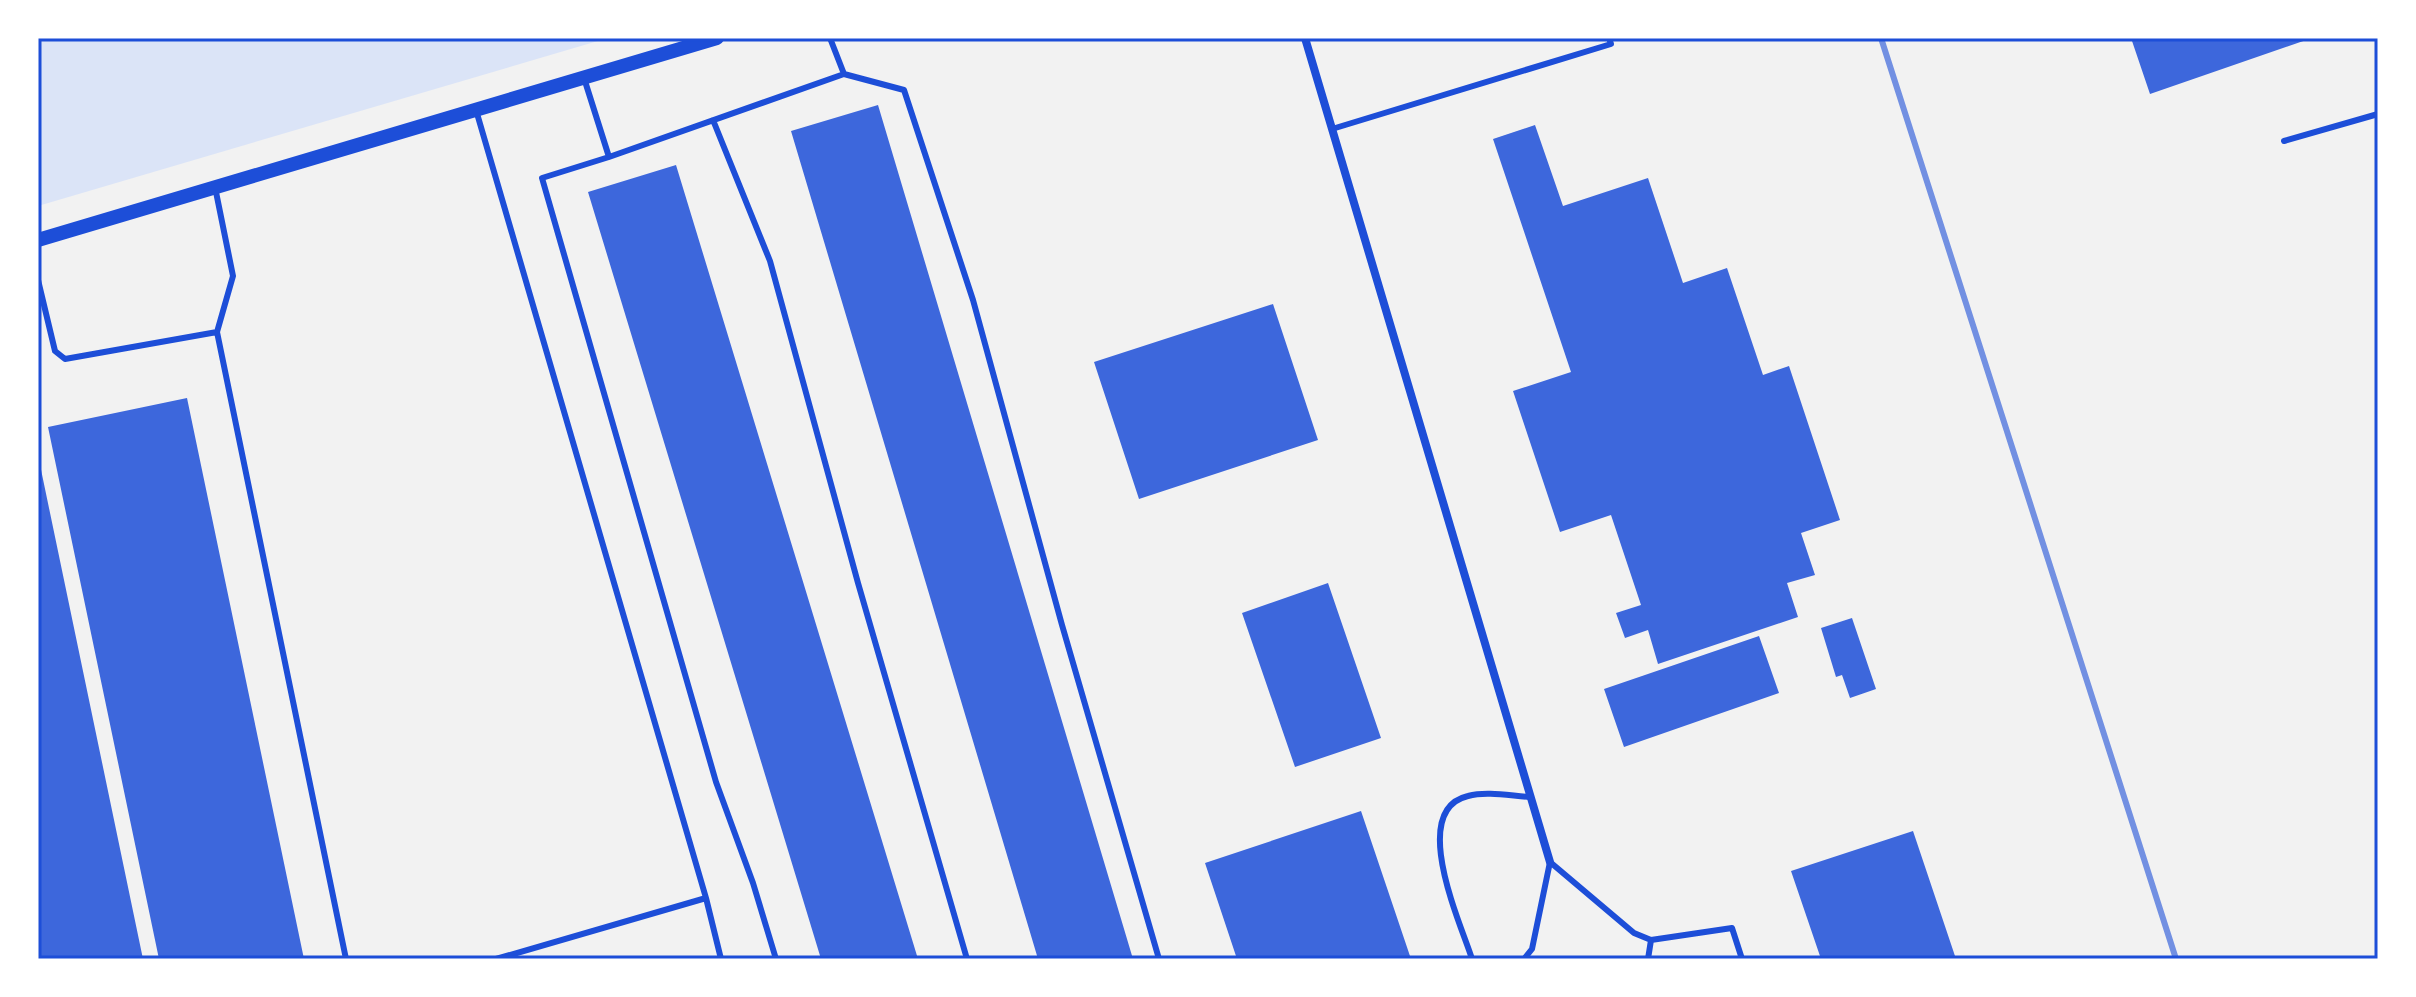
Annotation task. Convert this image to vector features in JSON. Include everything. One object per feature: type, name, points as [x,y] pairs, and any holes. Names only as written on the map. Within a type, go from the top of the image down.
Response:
[{"type":"street","points":[[38,240],[717,38]]},
{"type":"street","points":[[1305,38],[1550,862]]},
{"type":"lane","points":[[830,38],[844,74]]},
{"type":"lane","points":[[1332,129],[1611,44],[1609,38]]},
{"type":"lane","points":[[776,959],[753,883],[716,782],[542,178],[844,74],[904,90],[973,300],[1062,625],[1159,959]]},
{"type":"lane","points":[[584,78],[609,157]]},
{"type":"lane","points":[[476,110],[706,898],[721,959]]},
{"type":"lane","points":[[2284,141],[2378,114]]},
{"type":"lane","points":[[713,120],[770,261],[858,583],[967,959]]},
{"type":"lane","points":[[215,187],[233,276],[217,332],[346,959]]},
{"type":"lane","points":[[38,280],[55,351],[65,359],[217,332]]},
{"type":"lane","points":[[1472,959],[1440,859],[1439,826],[1458,799],[1471,795],[1530,797]]},
{"type":"lane","points":[[1524,959],[1532,949],[1550,862],[1634,933],[1651,940],[1732,928],[1742,959]]},
{"type":"lane","points":[[496,959],[706,898]]},
{"type":"lane","points":[[1648,959],[1651,940]]},
{"type":"shaded area","points":[[38,38],[608,38],[38,206]]},
{"type":"building","points":[[2131,38],[2312,38],[2150,94]]},
{"type":"building","points":[[878,105],[1133,959],[1038,959],[791,131]]},
{"type":"building","points":[[1535,125],[1563,206],[1648,178],[1683,283],[1727,268],[1763,375],[1789,366],[1840,520],[1801,533],[1815,575],[1787,583],[1798,617],[1658,664],[1648,630],[1625,638],[1616,613],[1641,605],[1611,515],[1560,532],[1513,391],[1571,372],[1493,139]]},
{"type":"building","points":[[676,165],[918,959],[821,959],[588,192]]},
{"type":"building","points":[[1273,304],[1318,440],[1139,499],[1094,362]]},
{"type":"building","points":[[187,398],[304,959],[159,959],[48,427]]},
{"type":"building","points":[[39,460],[143,959],[38,959]]},
{"type":"building","points":[[1328,583],[1381,738],[1295,767],[1242,613]]},
{"type":"building","points":[[1852,618],[1876,689],[1850,698],[1842,675],[1836,677],[1821,628]]},
{"type":"building","points":[[1759,636],[1779,693],[1624,747],[1604,689]]},
{"type":"building","points":[[1361,811],[1411,959],[1237,959],[1205,863]]},
{"type":"building","points":[[1913,831],[1956,959],[1821,959],[1791,871]]},
{"type":"railway","points":[[1881,38],[2176,959]]}]
